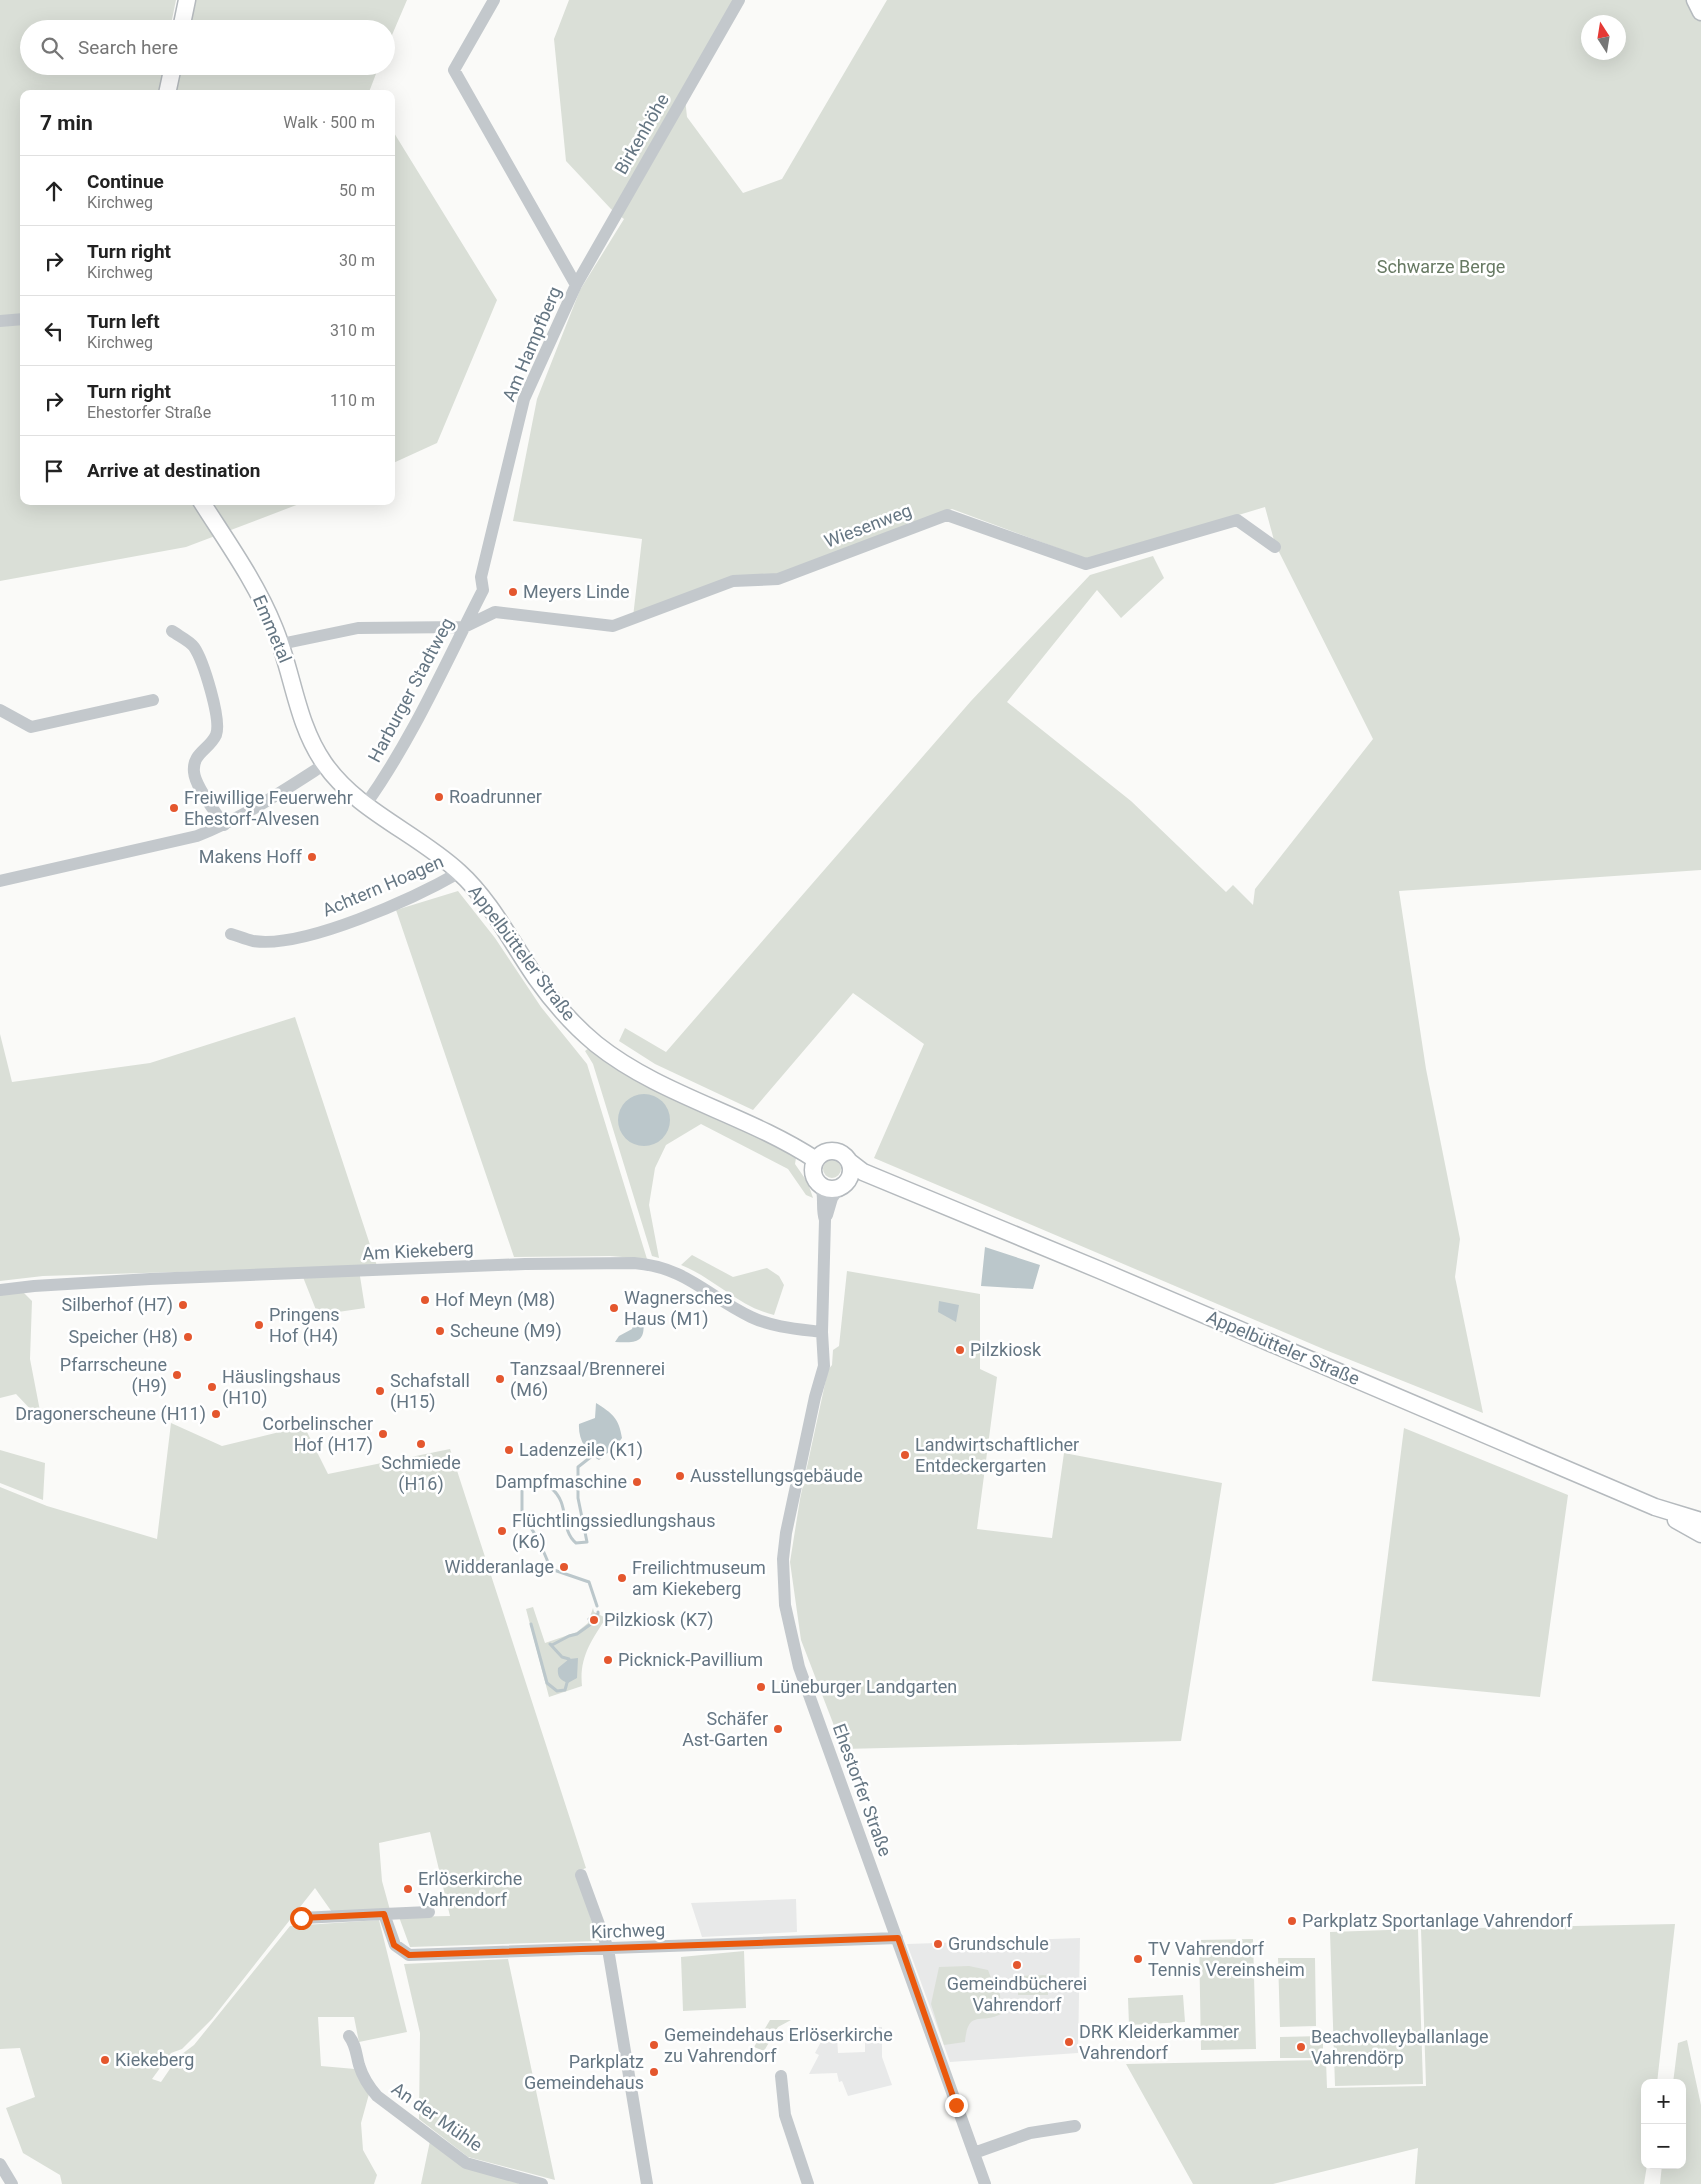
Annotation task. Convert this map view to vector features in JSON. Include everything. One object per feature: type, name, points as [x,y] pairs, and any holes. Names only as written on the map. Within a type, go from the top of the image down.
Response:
[{"type":"main road","points":[[183,20],[187,0]]},
{"type":"main road","points":[[1695,0],[1701,12]]},
{"type":"main road","points":[[168,90],[171,75]]},
{"type":"main road","name":"Emmetal","points":[[203,505],[258,593],[281,644],[298,709],[315,749],[325,764]]},
{"type":"main road","name":"Appelbütteler Straße","points":[[325,764],[342,784],[366,804],[434,851],[460,872],[487,904],[548,994],[596,1044],[658,1082],[767,1132],[816,1160]]},
{"type":"main road","points":[[835,1151],[844,1155],[850,1162],[851,1172],[842,1186],[829,1189],[821,1186],[813,1174],[816,1160],[824,1152],[835,1151]]},
{"type":"main road","name":"Appelbütteler Straße","points":[[850,1162],[863,1172],[910,1190],[1655,1507],[1701,1521]]},
{"type":"main road","name":"Appelbütteler Straße","points":[[842,1186],[856,1181],[872,1182],[910,1190]]},
{"type":"main road","name":"Appelbütteler Straße","points":[[1655,1507],[1701,1534]]},
{"type":"street","name":"Am Hampfberg","points":[[483,590],[481,577],[524,399],[576,284],[454,70],[494,0]]},
{"type":"street","name":"Birkenhöhe","points":[[576,284],[739,0]]},
{"type":"street","points":[[0,321],[20,319]]},
{"type":"street","name":"Wiesenweg","points":[[464,627],[496,612],[613,626],[733,581],[778,579],[947,515],[1086,564],[1237,520],[1275,547]]},
{"type":"street","name":"Harburger Stadtweg","points":[[366,804],[391,768],[483,590]]},
{"type":"street","points":[[281,644],[358,628],[464,627]]},
{"type":"street","points":[[172,631],[194,646],[210,688],[217,720],[216,734],[210,744],[197,755],[194,764],[194,775],[224,825]]},
{"type":"street","points":[[0,710],[31,727],[153,700]]},
{"type":"street","points":[[0,881],[197,836],[224,825],[256,808],[325,764]]},
{"type":"street","name":"Achtern Hoagen","points":[[231,934],[254,941],[270,941],[290,939],[330,929],[365,917],[460,872]]},
{"type":"street","name":"Ehestorfer Straße","points":[[821,1186],[823,1194],[822,1209],[825,1220]]},
{"type":"street","name":"Ehestorfer Straße","points":[[842,1186],[832,1198],[825,1220],[822,1332],[824,1366],[815,1397],[786,1533],[783,1559],[785,1605],[799,1667],[985,2184]]},
{"type":"street","name":"Am Kiekeberg","points":[[0,1290],[34,1286],[142,1280],[525,1264],[634,1262],[652,1264],[680,1274],[751,1317],[782,1326],[822,1332]]},
{"type":"street","points":[[581,1875],[608,1950],[647,2184]]},
{"type":"street","points":[[301,1918],[429,1912]]},
{"type":"street","name":"Kirchweg","points":[[384,1914],[394,1945],[409,1955],[608,1950],[898,1938]]},
{"type":"street","name":"An der Mühle","points":[[349,2036],[355,2043],[360,2067],[368,2086],[377,2096],[466,2163],[542,2184]]},
{"type":"street","points":[[782,2076],[785,2115],[808,2184]]},
{"type":"street","points":[[974,2153],[1030,2133],[1075,2126]]},
{"type":"street","points":[[0,2164],[12,2184]]},
{"type":"shaded area","points":[[644,1094],[654,1096],[662,1102],[668,1110],[670,1120],[668,1130],[662,1138],[654,1144],[644,1146],[634,1144],[626,1138],[620,1130],[618,1120],[620,1110],[626,1102],[634,1096]]},
{"type":"shaded area","points":[[985,1247],[1040,1265],[1033,1289],[981,1286]]},
{"type":"shaded area","points":[[939,1301],[959,1305],[956,1322],[938,1312]]},
{"type":"shaded area","points":[[637,1315],[643,1315],[644,1324],[640,1339],[630,1342],[615,1342],[619,1336],[632,1329]]},
{"type":"shaded area","points":[[596,1403],[617,1421],[622,1438],[615,1447],[599,1460],[590,1454],[584,1445],[579,1430],[579,1424],[595,1418]]},
{"type":"shaded area","points":[[578,1658],[577,1678],[568,1683],[561,1679],[558,1674],[558,1668],[569,1659]]},
{"type":"shaded area","points":[[796,1899],[797,1932],[702,1937],[691,1903]]},
{"type":"shaded area","points":[[1080,1938],[1078,2053],[950,2062],[907,1944]]},
{"type":"shaded area","points":[[874,2027],[882,2027],[882,2057],[892,2085],[848,2096],[842,2081],[839,2082],[837,2073],[809,2074],[819,2055],[815,2053],[823,2038],[837,2037],[838,2053],[865,2052],[865,2042],[874,2041]]},
{"type":"green space","points":[[0,0],[176,0],[172,20],[20,20],[20,75],[376,75],[370,90],[20,90],[20,505],[296,505],[186,547],[0,581]]},
{"type":"green space","points":[[195,0],[407,0],[395,28],[395,20],[191,20]]},
{"type":"green space","name":"Schwarze Berge","points":[[569,0],[733,0],[684,89],[687,117],[743,193],[782,179],[887,0],[1701,0],[1701,870],[1399,891],[1426,1069],[1460,1239],[1455,1277],[1483,1413],[1328,1351],[874,1158],[924,1044],[853,993],[753,1110],[655,1064],[619,1041],[625,1028],[666,1052],[971,701],[1090,575],[1153,556],[1164,578],[1121,618],[1097,590],[1007,702],[1131,801],[1226,892],[1233,885],[1253,905],[1255,889],[1373,739],[1275,544],[1265,507],[1090,560],[952,509],[783,575],[737,578],[633,617],[642,539],[513,521],[537,399],[580,290],[624,219],[611,209],[566,161],[554,39]]},
{"type":"green space","points":[[395,134],[497,300],[437,443],[395,462]]},
{"type":"green space","points":[[458,891],[495,938],[541,1007],[587,1064],[647,1259],[610,1256],[514,1257],[396,910]]},
{"type":"green space","points":[[295,1017],[377,1266],[43,1276],[0,1281],[0,1034],[12,1082],[150,1063]]},
{"type":"green space","points":[[592,1046],[796,1158],[795,1164],[808,1183],[813,1198],[806,1195],[788,1169],[701,1124],[666,1145],[655,1168],[649,1205],[659,1258],[652,1256],[593,1064],[585,1051]]},
{"type":"green space","points":[[828,1160],[836,1160],[841,1165],[839,1176],[828,1178],[823,1173],[823,1165]]},
{"type":"green space","points":[[692,1255],[733,1277],[767,1268],[779,1276],[784,1285],[774,1315],[749,1306],[705,1277],[681,1265]]},
{"type":"green space","points":[[359,1270],[365,1308],[318,1315],[301,1272]]},
{"type":"green space","points":[[847,1271],[980,1294],[980,1369],[997,1377],[977,1529],[1052,1538],[1064,1453],[1222,1483],[1181,1741],[843,1749],[801,1640],[790,1562],[800,1499],[828,1370],[832,1365],[833,1350],[839,1346]]},
{"type":"green space","points":[[23,1292],[32,1301],[30,1359],[40,1411],[35,1414],[16,1394],[0,1398],[0,1294]]},
{"type":"green space","points":[[171,1423],[222,1446],[304,1426],[328,1474],[450,1449],[586,1868],[576,1872],[598,1941],[410,1947],[399,1917],[450,1916],[430,1832],[379,1843],[382,1881],[390,1910],[334,1915],[315,1888],[212,2019],[182,2049],[171,2053],[152,2079],[161,2082],[178,2057],[194,2045],[290,1926],[379,1920],[407,2032],[359,2042],[354,2017],[318,2017],[321,2066],[355,2069],[369,2094],[361,2123],[363,2150],[377,2175],[374,2184],[62,2184],[60,2175],[23,2153],[6,2108],[35,2097],[20,2048],[0,2049],[0,1487],[47,1506],[157,1539]]},
{"type":"green space","points":[[1404,1428],[1568,1495],[1540,1697],[1372,1681]]},
{"type":"green space","points":[[0,1450],[45,1463],[43,1500],[0,1483]]},
{"type":"green space","points":[[533,1607],[545,1643],[577,1632],[588,1623],[593,1608],[594,1612],[606,1618],[591,1642],[584,1658],[582,1686],[549,1697],[526,1609]]},
{"type":"green space","points":[[1675,1924],[1657,2079],[1641,2079],[1641,2169],[1646,2169],[1644,2184],[1415,2184],[1418,2148],[1273,2184],[1193,2184],[1126,2064],[1326,2060],[1327,2088],[1426,2086],[1421,1929]]},
{"type":"green space","points":[[1418,1929],[1423,2084],[1335,2086],[1330,1932]]},
{"type":"green space","points":[[1253,1939],[1256,2049],[1201,2050],[1199,1940]]},
{"type":"green space","points":[[744,1951],[746,2008],[683,2011],[681,1957]]},
{"type":"green space","points":[[1278,1958],[1315,1958],[1316,2026],[1280,2027]]},
{"type":"green space","points":[[508,1959],[555,2180],[468,2157],[419,2119],[420,2033],[404,1964]]},
{"type":"green space","points":[[969,1966],[988,1970],[995,1988],[1000,1994],[1001,2014],[972,2021],[967,2031],[965,2042],[944,2045],[931,2004],[939,1967]]},
{"type":"green space","points":[[1048,1975],[1048,1995],[1018,1995],[1018,1976]]},
{"type":"green space","points":[[1183,1995],[1185,2022],[1129,2025],[1128,1998]]},
{"type":"green space","points":[[770,2020],[791,2020],[778,2027],[764,2051],[754,2047]]},
{"type":"green space","name":"Beachvolleyballanlage Vahrendörp","points":[[1323,2036],[1323,2058],[1280,2058],[1280,2037]]},
{"type":"green space","points":[[1687,2040],[1701,2105],[1701,2184],[1660,2184],[1662,2169],[1686,2169],[1686,2079],[1674,2079],[1678,2043]]},
{"type":"green space","points":[[430,2141],[520,2184],[421,2184]]},
{"type":"waterway","points":[[592,1456],[578,1467],[578,1498],[587,1542],[576,1543],[571,1537],[561,1501],[551,1488],[541,1482],[522,1482],[522,1513],[539,1541],[551,1569],[589,1582],[597,1606]]},
{"type":"waterway","points":[[569,1663],[569,1659],[562,1657],[550,1644],[552,1645],[577,1634],[591,1624],[589,1619],[598,1614],[598,1612]]},
{"type":"waterway","points":[[531,1624],[547,1683],[557,1691],[565,1690],[568,1679]]},
{"type":"place","name":"Meyers Linde","points":[[513,592]]},
{"type":"place","name":"Roadrunner","points":[[439,797]]},
{"type":"place","name":"Freiwillige Feuerwehr Ehestorf-Alvesen","points":[[174,808]]},
{"type":"place","name":"Makens Hoff","points":[[312,857]]},
{"type":"place","name":"Hof Meyn (M8)","points":[[425,1300]]},
{"type":"place","name":"Silberhof (H7)","points":[[183,1305]]},
{"type":"place","name":"Wagnersches Haus (M1)","points":[[614,1308]]},
{"type":"place","name":"Pringens Hof (H4)","points":[[259,1325]]},
{"type":"place","name":"Scheune (M9)","points":[[440,1331]]},
{"type":"place","name":"Speicher (H8)","points":[[188,1337]]},
{"type":"place","name":"Pilzkiosk","points":[[960,1350]]},
{"type":"place","name":"Pfarrscheune (H9)","points":[[177,1375]]},
{"type":"place","name":"Tanzsaal/Brennerei (M6)","points":[[500,1379]]},
{"type":"place","name":"Häuslingshaus (H10)","points":[[212,1387]]},
{"type":"place","name":"Schafstall (H15)","points":[[380,1391]]},
{"type":"place","name":"Dragonerscheune (H11)","points":[[216,1414]]},
{"type":"place","name":"Corbelinscher Hof (H17)","points":[[383,1434]]},
{"type":"place","name":"Schmiede (H16)","points":[[421,1444]]},
{"type":"place","name":"Ladenzeile (K1)","points":[[509,1450]]},
{"type":"place","name":"Landwirtschaftlicher Entdeckergarten","points":[[905,1455]]},
{"type":"place","name":"Ausstellungsgebäude","points":[[680,1476]]},
{"type":"place","name":"Dampfmaschine","points":[[637,1482]]},
{"type":"place","name":"Flüchtlingssiedlungshaus (K6)","points":[[502,1531]]},
{"type":"place","name":"Widderanlage","points":[[564,1567]]},
{"type":"place","name":"Freilichtmuseum am Kiekeberg","points":[[622,1578]]},
{"type":"place","name":"Pilzkiosk (K7)","points":[[594,1620]]},
{"type":"place","name":"Picknick-Pavillium","points":[[608,1660]]},
{"type":"place","name":"Lüneburger Landgarten","points":[[761,1687]]},
{"type":"place","name":"Schäfer Ast-Garten","points":[[778,1729]]},
{"type":"place","name":"Erlöserkirche Vahrendorf","points":[[408,1889]]},
{"type":"place","name":"Parkplatz Sportanlage Vahrendorf","points":[[1292,1921]]},
{"type":"place","name":"Grundschule","points":[[938,1944]]},
{"type":"place","name":"TV Vahrendorf Tennis Vereinsheim","points":[[1138,1959]]},
{"type":"place","name":"Gemeindbücherei Vahrendorf","points":[[1017,1965]]},
{"type":"place","name":"DRK Kleiderkammer Vahrendorf","points":[[1069,2042]]},
{"type":"place","name":"Gemeindehaus Erlöserkirche zu Vahrendorf","points":[[654,2045]]},
{"type":"place","name":"Beachvolleyballanlage Vahrendörp","points":[[1301,2047]]},
{"type":"place","name":"Kiekeberg","points":[[105,2060]]},
{"type":"place","name":"Parkplatz Gemeindehaus","points":[[654,2072]]},
{"type":"route","points":[[301,1918],[384,1914],[394,1945],[409,1955],[608,1950],[898,1938],[956,2105]]}]
